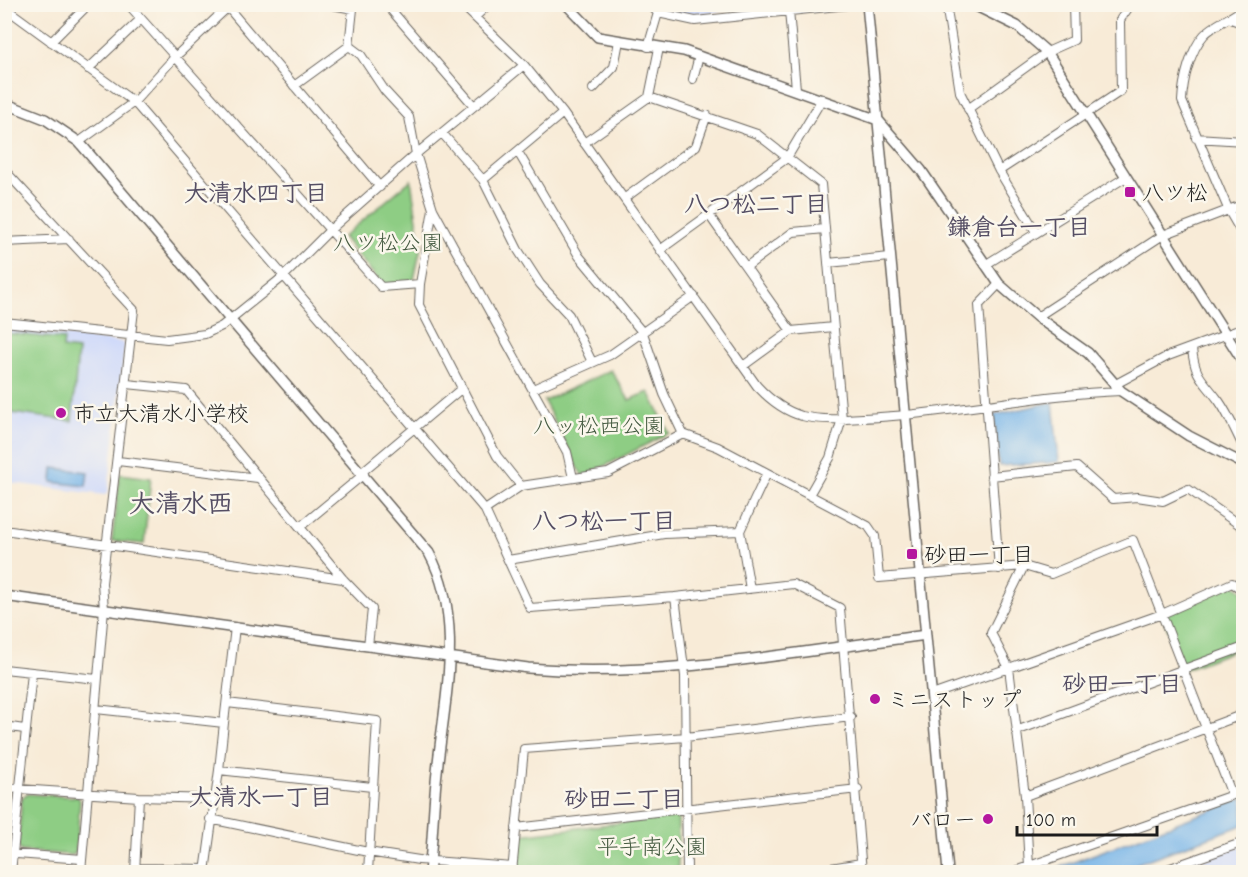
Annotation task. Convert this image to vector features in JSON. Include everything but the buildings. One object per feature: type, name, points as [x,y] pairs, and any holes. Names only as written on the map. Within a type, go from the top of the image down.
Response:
[{"type":"street","points":[[128,4],[381,287],[420,284]]},
{"type":"street","points":[[294,86],[350,46],[353,9],[327,4]]},
{"type":"street","points":[[386,4],[474,106]]},
{"type":"street","points":[[462,4],[524,65],[563,113],[757,386],[779,406],[801,416],[842,419],[905,415],[985,407],[1118,388],[1168,356],[1244,328]]},
{"type":"street","points":[[475,17],[489,4]]},
{"type":"street","points":[[566,4],[598,38],[699,56],[878,120],[921,170],[999,284],[1037,317],[1088,353],[1118,388],[1189,436],[1244,464]]},
{"type":"street","points":[[649,4],[658,13],[695,21],[857,4]]},
{"type":"street","points":[[867,4],[948,873]]},
{"type":"street","points":[[946,4],[960,92],[999,171],[1036,231]]},
{"type":"street","points":[[972,4],[1017,26],[1047,52],[1244,363]]},
{"type":"street","points":[[968,109],[1047,52],[1074,40],[1073,4]]},
{"type":"street","points":[[999,171],[1121,91],[1120,20],[1131,4]]},
{"type":"street","points":[[80,142],[134,102],[175,57],[228,5],[380,187]]},
{"type":"street","points":[[51,42],[85,6]]},
{"type":"street","points":[[4,7],[134,102],[485,510],[530,608],[675,597],[793,584],[840,608],[858,789],[862,873]]},
{"type":"street","points":[[1244,9],[1205,34],[1192,57],[1182,86],[1182,101],[1196,138],[1229,211],[1244,237]]},
{"type":"street","points":[[789,11],[796,89]]},
{"type":"street","points":[[648,47],[658,13]]},
{"type":"street","points":[[88,69],[141,19]]},
{"type":"street","points":[[1231,19],[1244,24]]},
{"type":"street","points":[[593,89],[614,66],[619,41]]},
{"type":"street","points":[[350,46],[361,56],[385,91],[409,117],[416,154],[433,209],[567,452],[573,478]]},
{"type":"street","points":[[584,143],[649,97],[659,48]]},
{"type":"street","points":[[693,79],[699,56]]},
{"type":"street","points":[[4,322],[131,336],[185,338],[205,334],[232,320],[284,276],[331,229],[416,154],[524,65]]},
{"type":"street","points":[[649,97],[758,134],[821,184],[842,419],[830,458],[809,495]]},
{"type":"street","points":[[660,250],[788,158],[822,99]]},
{"type":"street","points":[[4,103],[45,119],[80,142],[415,533],[440,573],[449,615],[448,657],[429,873]]},
{"type":"street","points":[[483,180],[563,113]]},
{"type":"street","points":[[625,198],[696,146],[707,115]]},
{"type":"street","points":[[442,133],[483,180],[518,250],[540,284],[569,315],[592,362]]},
{"type":"street","points":[[1196,138],[1244,141]]},
{"type":"street","points":[[518,152],[579,256],[643,333],[664,394],[683,434],[718,447],[873,530],[879,578],[1024,566],[1051,574],[1133,540],[1232,795]]},
{"type":"street","points":[[4,174],[8,174],[134,310],[102,583],[104,609],[81,873]]},
{"type":"street","points":[[985,265],[1036,231],[1126,177]]},
{"type":"street","points":[[1037,317],[1163,235],[1244,204]]},
{"type":"street","points":[[433,209],[420,284],[419,305],[497,456],[521,486]]},
{"type":"street","points":[[709,215],[791,331]]},
{"type":"street","points":[[746,267],[794,232],[825,229]]},
{"type":"street","points":[[4,242],[69,239]]},
{"type":"street","points":[[828,262],[890,257]]},
{"type":"street","points":[[999,284],[979,305],[999,569]]},
{"type":"street","points":[[533,388],[610,355],[694,296]]},
{"type":"street","points":[[743,366],[791,331],[834,327]]},
{"type":"street","points":[[1192,349],[1194,369],[1200,381],[1219,402],[1244,448]]},
{"type":"street","points":[[127,384],[186,390],[343,579],[372,609],[368,646]]},
{"type":"street","points":[[300,527],[461,389]]},
{"type":"street","points":[[485,510],[521,486],[608,473],[683,434]]},
{"type":"street","points":[[117,461],[258,478]]},
{"type":"street","points":[[991,476],[1077,467],[1113,499],[1137,497],[1163,501],[1188,489],[1244,528]]},
{"type":"street","points":[[750,589],[740,531],[767,473]]},
{"type":"street","points":[[4,530],[343,579]]},
{"type":"street","points":[[508,560],[664,534],[740,531]]},
{"type":"street","points":[[1024,566],[991,633],[1009,668],[1025,796],[1029,867]]},
{"type":"street","points":[[932,695],[1162,614],[1232,583],[1244,591]]},
{"type":"street","points":[[4,596],[448,657],[580,672],[683,666],[926,635]]},
{"type":"street","points":[[675,597],[683,666],[687,873]]},
{"type":"street","points":[[139,797],[135,870],[205,871],[235,627]]},
{"type":"street","points":[[1016,731],[1244,647]]},
{"type":"street","points":[[4,669],[97,679]]},
{"type":"street","points":[[11,873],[24,729],[32,673]]},
{"type":"street","points":[[227,703],[377,721],[368,873]]},
{"type":"street","points":[[96,709],[224,723]]},
{"type":"street","points":[[1025,796],[1244,714]]},
{"type":"street","points":[[210,819],[368,852],[513,870],[524,749],[686,737],[851,717]]},
{"type":"street","points":[[4,726],[24,729]]},
{"type":"street","points":[[219,770],[372,787]]},
{"type":"street","points":[[4,788],[139,797],[214,799]]},
{"type":"street","points":[[516,828],[858,789]]},
{"type":"street","points":[[1012,873],[1244,791]]},
{"type":"street","points":[[1159,873],[1244,842]]},
{"type":"street","points":[[4,853],[82,859]]},
{"type":"street","points":[[807,873],[861,863]]},
{"type":"shaded area","points":[[659,5],[794,5],[689,14],[676,13]]},
{"type":"shaded area","name":"市立大清水小学校","points":[[5,328],[122,342],[125,345],[108,492],[105,495],[5,482]]},
{"type":"shaded area","points":[[1243,845],[1243,872],[1171,872]]},
{"type":"green space","name":"八ツ松公園","points":[[411,180],[421,247],[413,284],[385,288],[343,237]]},
{"type":"green space","points":[[5,333],[64,339],[63,348],[78,350],[72,421],[5,412]]},
{"type":"green space","name":"八ッ松西公園","points":[[611,370],[629,400],[649,392],[669,433],[583,477],[544,401]]},
{"type":"green space","points":[[120,474],[151,478],[144,544],[112,541]]},
{"type":"green space","points":[[1232,583],[1243,591],[1243,647],[1183,670],[1162,614]]},
{"type":"green space","points":[[26,794],[78,797],[80,801],[76,851],[73,855],[21,851],[18,846],[22,798]]},
{"type":"green space","name":"平手南公園","points":[[675,816],[678,819],[678,872],[516,872],[521,835]]},
{"type":"water","points":[[1053,402],[1059,462],[999,466],[994,415]]},
{"type":"water","points":[[53,468],[88,472],[86,486],[52,482]]},
{"type":"water","points":[[1243,798],[1243,825],[1114,872],[1047,872]]},
{"type":"place","name":"八ツ松","points":[[1130,192]]},
{"type":"place","name":"市立大清水小学校","points":[[61,413]]},
{"type":"place","name":"砂田一丁目","points":[[912,554]]},
{"type":"place","name":"ミニストップ","points":[[875,699]]},
{"type":"place","name":"バロー","points":[[988,819]]},
{"type":"district","name":"大清水四丁目","points":[[256,193]]},
{"type":"district","name":"八つ松二丁目","points":[[756,204]]},
{"type":"district","name":"鎌倉台一丁目","points":[[1019,227]]},
{"type":"district","name":"大清水西","points":[[181,503]]},
{"type":"district","name":"八つ松一丁目","points":[[604,521]]},
{"type":"district","name":"砂田一丁目","points":[[1122,684]]},
{"type":"district","name":"大清水一丁目","points":[[261,797]]},
{"type":"district","name":"砂田二丁目","points":[[624,799]]}]
